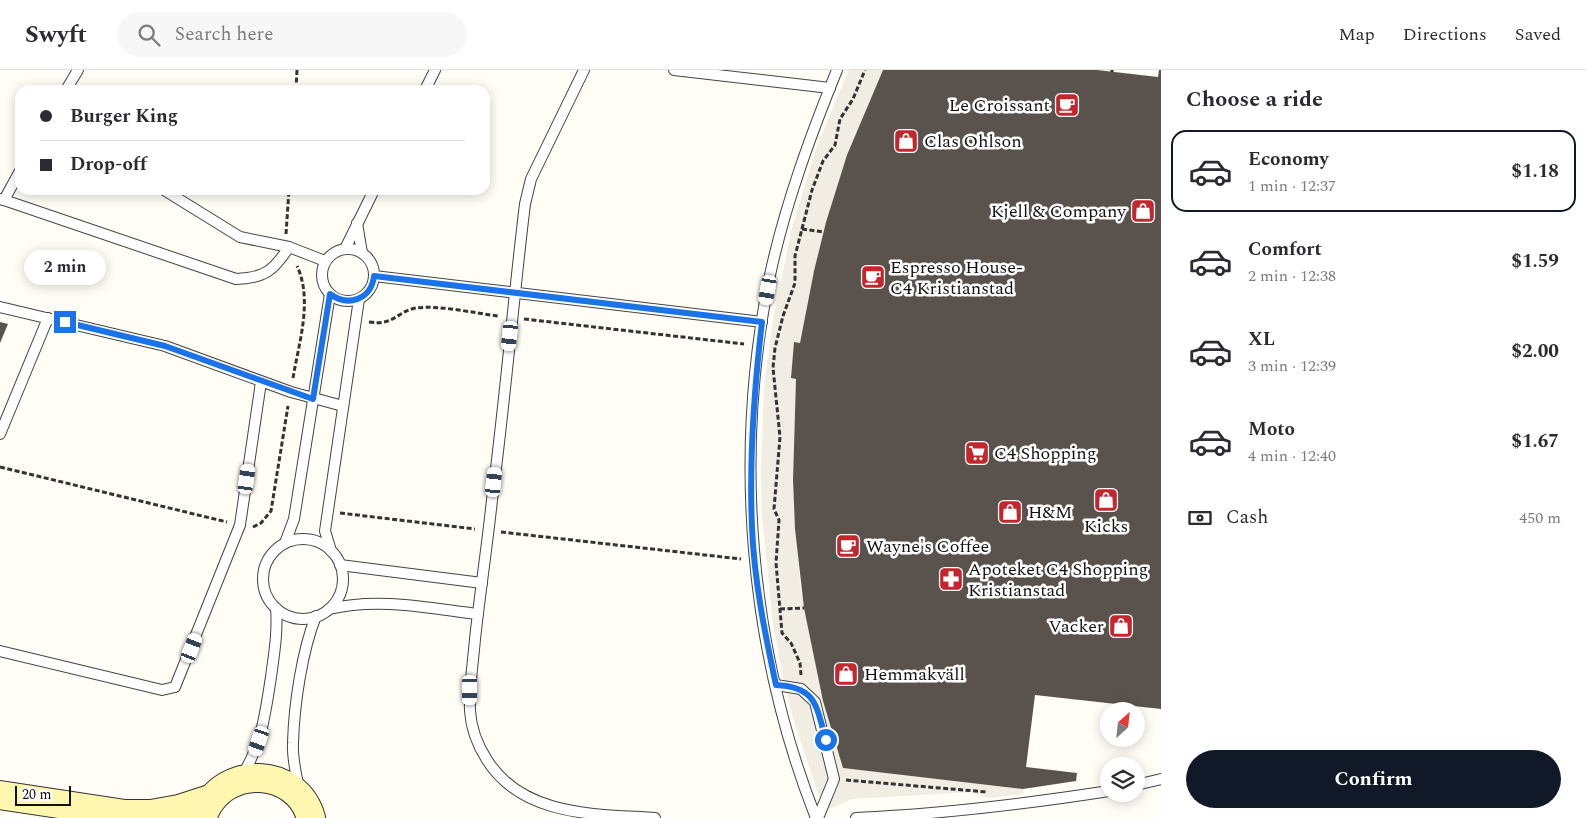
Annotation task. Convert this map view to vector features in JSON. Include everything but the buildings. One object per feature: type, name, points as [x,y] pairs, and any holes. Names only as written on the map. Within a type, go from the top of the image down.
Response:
[{"type":"main road","points":[[0,795],[125,814],[151,814],[207,808],[230,784],[251,777],[273,779],[293,790],[306,808]]},
{"type":"lane","points":[[69,85],[78,70]]},
{"type":"lane","points":[[428,85],[435,70]]},
{"type":"lane","points":[[584,70],[528,189],[514,294],[478,614],[470,712],[476,737],[494,770],[517,790],[530,798],[560,810],[655,818]]},
{"type":"lane","points":[[674,70],[830,88]]},
{"type":"lane","points":[[817,818],[802,783],[767,643],[752,529],[752,432],[762,322],[770,275],[788,207],[837,70]]},
{"type":"lane","points":[[15,179],[2,200],[236,279],[251,278],[267,273],[277,265],[289,247]]},
{"type":"lane","points":[[172,195],[240,237],[289,247],[325,261]]},
{"type":"lane","points":[[345,248],[371,195]]},
{"type":"lane","points":[[357,223],[362,253]]},
{"type":"lane","points":[[345,248],[362,253],[373,265],[374,276],[370,290],[359,299],[341,300],[330,294],[322,281],[325,261],[336,251],[345,248]]},
{"type":"lane","points":[[374,276],[762,322]]},
{"type":"lane","points":[[285,543],[296,507],[330,294]]},
{"type":"lane","points":[[329,609],[341,589],[340,565],[331,551],[325,531],[359,299]]},
{"type":"lane","points":[[0,308],[165,346],[261,382],[313,399],[343,406]]},
{"type":"lane","points":[[0,434],[48,318]]},
{"type":"lane","points":[[0,651],[162,690],[176,687],[240,525],[261,382]]},
{"type":"lane","points":[[331,551],[317,542],[293,540],[285,543],[271,554],[263,578],[266,595],[276,608],[291,617],[308,618],[329,609],[359,603],[378,602],[478,614]]},
{"type":"lane","points":[[340,565],[482,583]]},
{"type":"lane","points":[[240,780],[256,752],[263,730],[278,631],[276,608]]},
{"type":"lane","points":[[306,808],[293,744],[306,650],[316,616]]},
{"type":"lane","points":[[776,685],[801,689],[816,702],[834,779],[817,818]]},
{"type":"lane","points":[[1145,783],[1161,779]]},
{"type":"lane","points":[[856,818],[920,815],[1019,805],[1100,792]]},
{"type":"path","points":[[296,85],[297,70]]},
{"type":"path","points":[[801,689],[800,663],[791,643],[782,633],[776,562],[780,536],[779,520],[774,510],[774,499],[780,438],[773,368],[775,348],[783,316],[795,283],[795,256],[812,190],[823,161],[835,144],[840,119],[854,98],[865,70]]},
{"type":"path","points":[[0,467],[240,525],[255,527],[261,523],[271,511],[273,504],[304,312],[302,276],[286,236],[289,195]]},
{"type":"path","points":[[802,229],[824,232]]},
{"type":"path","points":[[356,320],[377,323],[395,320],[414,309],[424,308],[775,348]]},
{"type":"path","points":[[304,312],[327,315]]},
{"type":"path","points":[[273,504],[296,507]]},
{"type":"path","points":[[327,512],[776,562]]},
{"type":"path","points":[[780,609],[804,608]]},
{"type":"path","points":[[834,779],[991,792],[1006,796],[1019,805]]},
{"type":"shaded area","points":[[849,70],[883,70],[847,155],[826,222],[800,343],[794,343],[791,378],[796,379],[793,480],[795,529],[801,591],[823,701],[843,768],[1023,789],[1024,794],[989,798],[971,792],[852,799],[830,809],[819,796],[793,718],[783,677],[773,624],[762,516],[761,472],[764,388],[773,319],[792,228],[818,143]]},
{"type":"place","name":"Le Croissant","points":[[1067,105]]},
{"type":"place","name":"Clas Ohlson","points":[[906,141]]},
{"type":"place","name":"Kjell & Company","points":[[1143,211]]},
{"type":"place","name":"Espresso House- C4 Kristianstad","points":[[873,277]]},
{"type":"place","name":"C4 Shopping","points":[[977,453]]},
{"type":"place","name":"Kicks","points":[[1106,500]]},
{"type":"place","name":"H&M","points":[[1010,512]]},
{"type":"place","name":"Wayne's Coffee","points":[[848,546]]},
{"type":"place","name":"Apoteket C4 Shopping Kristianstad","points":[[951,579]]},
{"type":"place","name":"Vacker","points":[[1121,626]]},
{"type":"place","name":"Hemmakväll","points":[[846,674]]},
{"type":"route","points":[[65,322],[165,346],[261,382],[313,399],[330,294],[341,300],[353,301],[359,299],[370,290],[374,276],[762,322],[755,383],[751,479],[752,529],[767,643],[776,685],[791,686],[801,689],[810,695],[816,702],[826,740]]}]
